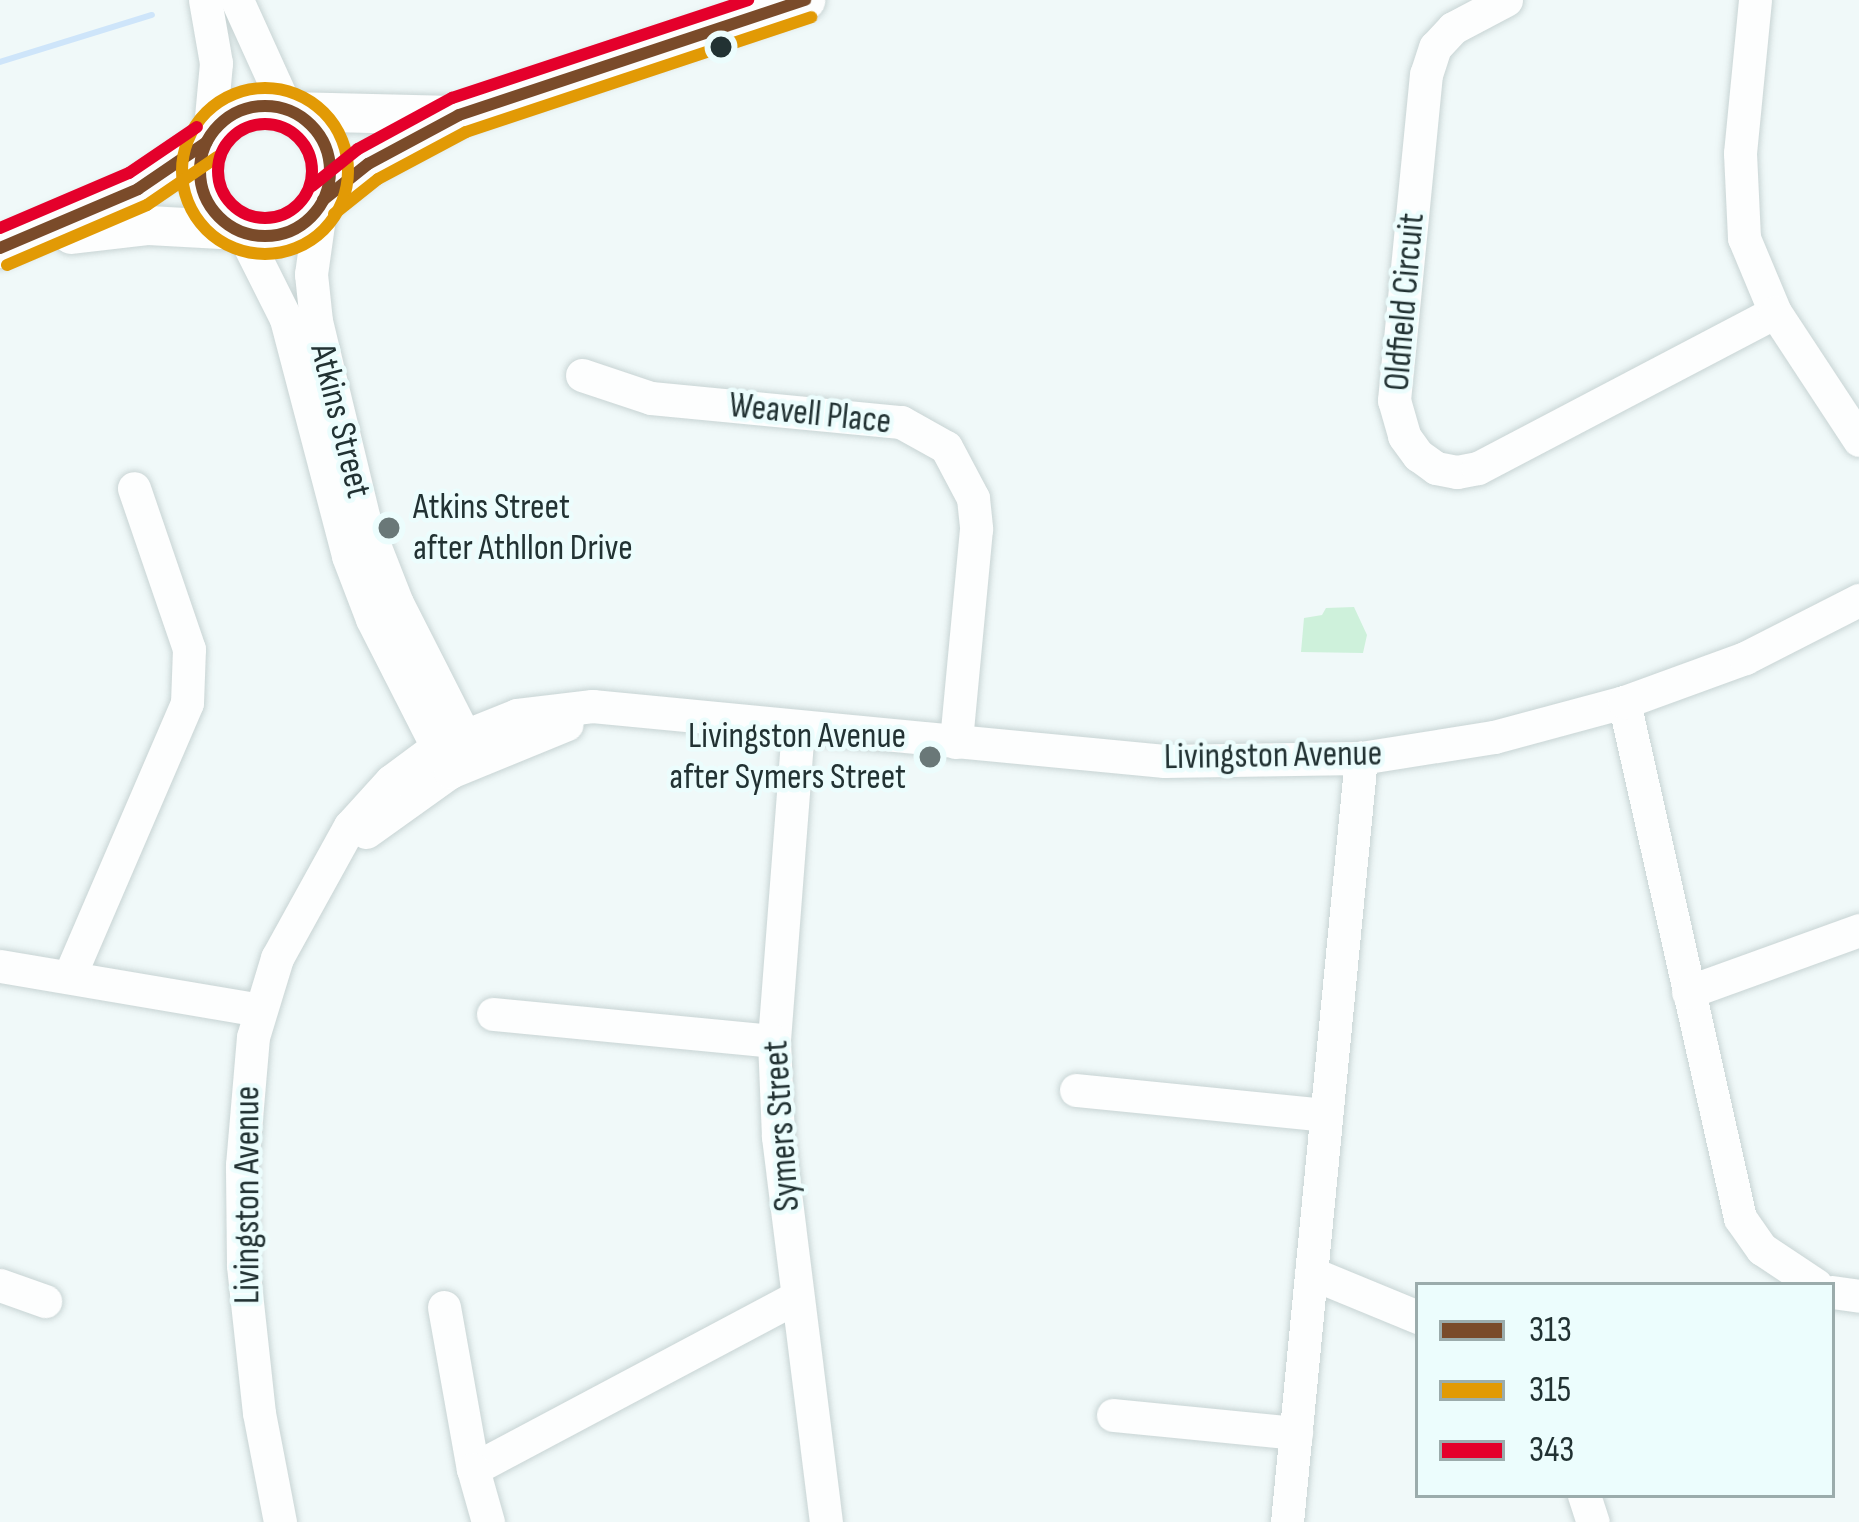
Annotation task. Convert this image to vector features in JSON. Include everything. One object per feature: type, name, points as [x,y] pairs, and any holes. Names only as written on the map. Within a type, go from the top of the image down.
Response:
[{"type":"main road","points":[[9,245],[148,225],[286,232],[368,164],[459,115],[805,0]]},
{"type":"main road","points":[[9,245],[138,189],[243,110],[459,115]]},
{"type":"main road","points":[[288,110],[311,125],[326,148],[330,174],[322,202]]},
{"type":"main road","points":[[208,140],[200,167],[204,193],[218,215],[240,231]]},
{"type":"street","points":[[206,0],[216,63],[208,140]]},
{"type":"street","points":[[237,0],[288,110]]},
{"type":"street","name":"Oldfield Circuit","points":[[1506,0],[1453,28],[1435,47],[1426,74],[1394,400],[1404,436],[1418,455],[1436,468],[1457,472],[1478,468],[1775,312]]},
{"type":"street","points":[[1755,0],[1740,195],[1744,238],[1775,312],[1859,440]]},
{"type":"street","name":"Atkins Street","points":[[322,202],[311,274],[316,321],[364,519],[419,681]]},
{"type":"street","name":"Atkins Street","points":[[240,231],[286,319],[348,556],[456,753]]},
{"type":"street","name":"Weavell Place","points":[[582,375],[651,398],[901,422],[946,447],[973,498],[976,529],[956,742]]},
{"type":"street","points":[[69,977],[188,704],[191,667],[185,632],[134,488]]},
{"type":"street","name":"Livingston Avenue","points":[[280,1522],[259,1413],[243,1265],[244,1115],[259,1010],[277,958],[318,880],[350,826],[391,781],[456,753],[517,715],[592,706],[1184,762],[1361,758],[1494,736],[1624,702],[1745,658],[1859,600]]},
{"type":"street","points":[[391,781],[419,681],[517,715]]},
{"type":"street","points":[[1624,702],[1740,1218],[1762,1249],[1812,1282]]},
{"type":"street","name":"Livingston Avenue","points":[[318,880],[456,753],[616,714],[661,715]]},
{"type":"street","name":"Symers Street","points":[[798,728],[774,1041],[778,1137],[826,1522]]},
{"type":"street","points":[[1287,1522],[1361,758]]},
{"type":"street","points":[[1688,992],[1859,930]]},
{"type":"street","points":[[0,966],[259,1010]]},
{"type":"street","points":[[493,1014],[774,1041]]},
{"type":"street","points":[[1076,1090],[1326,1114]]},
{"type":"street","points":[[1311,1273],[1415,1316]]},
{"type":"street","points":[[0,1285],[45,1301]]},
{"type":"street","points":[[472,1469],[797,1297]]},
{"type":"street","points":[[444,1307],[472,1469],[488,1522]]},
{"type":"street","points":[[1114,1415],[1295,1433]]},
{"type":"green space","points":[[1354,607],[1367,635],[1363,653],[1301,652],[1304,618],[1322,615],[1326,608]]},
{"type":"waterway","points":[[0,62],[152,15]]},
{"type":"transit line","name":"343","points":[[312,186],[358,149],[452,98],[748,0]]},
{"type":"transit line","name":"313","points":[[323,200],[368,164],[459,115],[805,0]]},
{"type":"transit line","name":"315","points":[[334,214],[378,179],[466,132],[811,17]]},
{"type":"transit line","name":"315","points":[[265,88],[297,95],[323,113],[341,139],[348,171],[341,203],[323,229],[297,247],[265,254],[233,247],[207,229],[189,203],[182,171],[189,139],[207,113],[233,95],[265,88]]},
{"type":"transit line","name":"313","points":[[265,106],[290,111],[311,125],[325,146],[330,171],[325,196],[311,217],[290,231],[265,236],[240,231],[219,217],[205,196],[200,171],[205,146],[219,125],[240,111],[265,106]]},
{"type":"transit line","name":"343","points":[[265,124],[298,138],[312,171],[298,204],[265,218],[232,204],[218,171],[232,138],[265,124]]},
{"type":"transit line","name":"343","points":[[0,228],[129,173],[197,127]]},
{"type":"transit line","name":"313","points":[[0,248],[138,189],[207,142]]},
{"type":"transit line","name":"315","points":[[7,265],[147,205],[217,157]]},
{"type":"place","name":"Atkins Street after Athllon Drive","points":[[389,528]]},
{"type":"place","name":"Livingston Avenue after Symers Street","points":[[930,757]]}]
